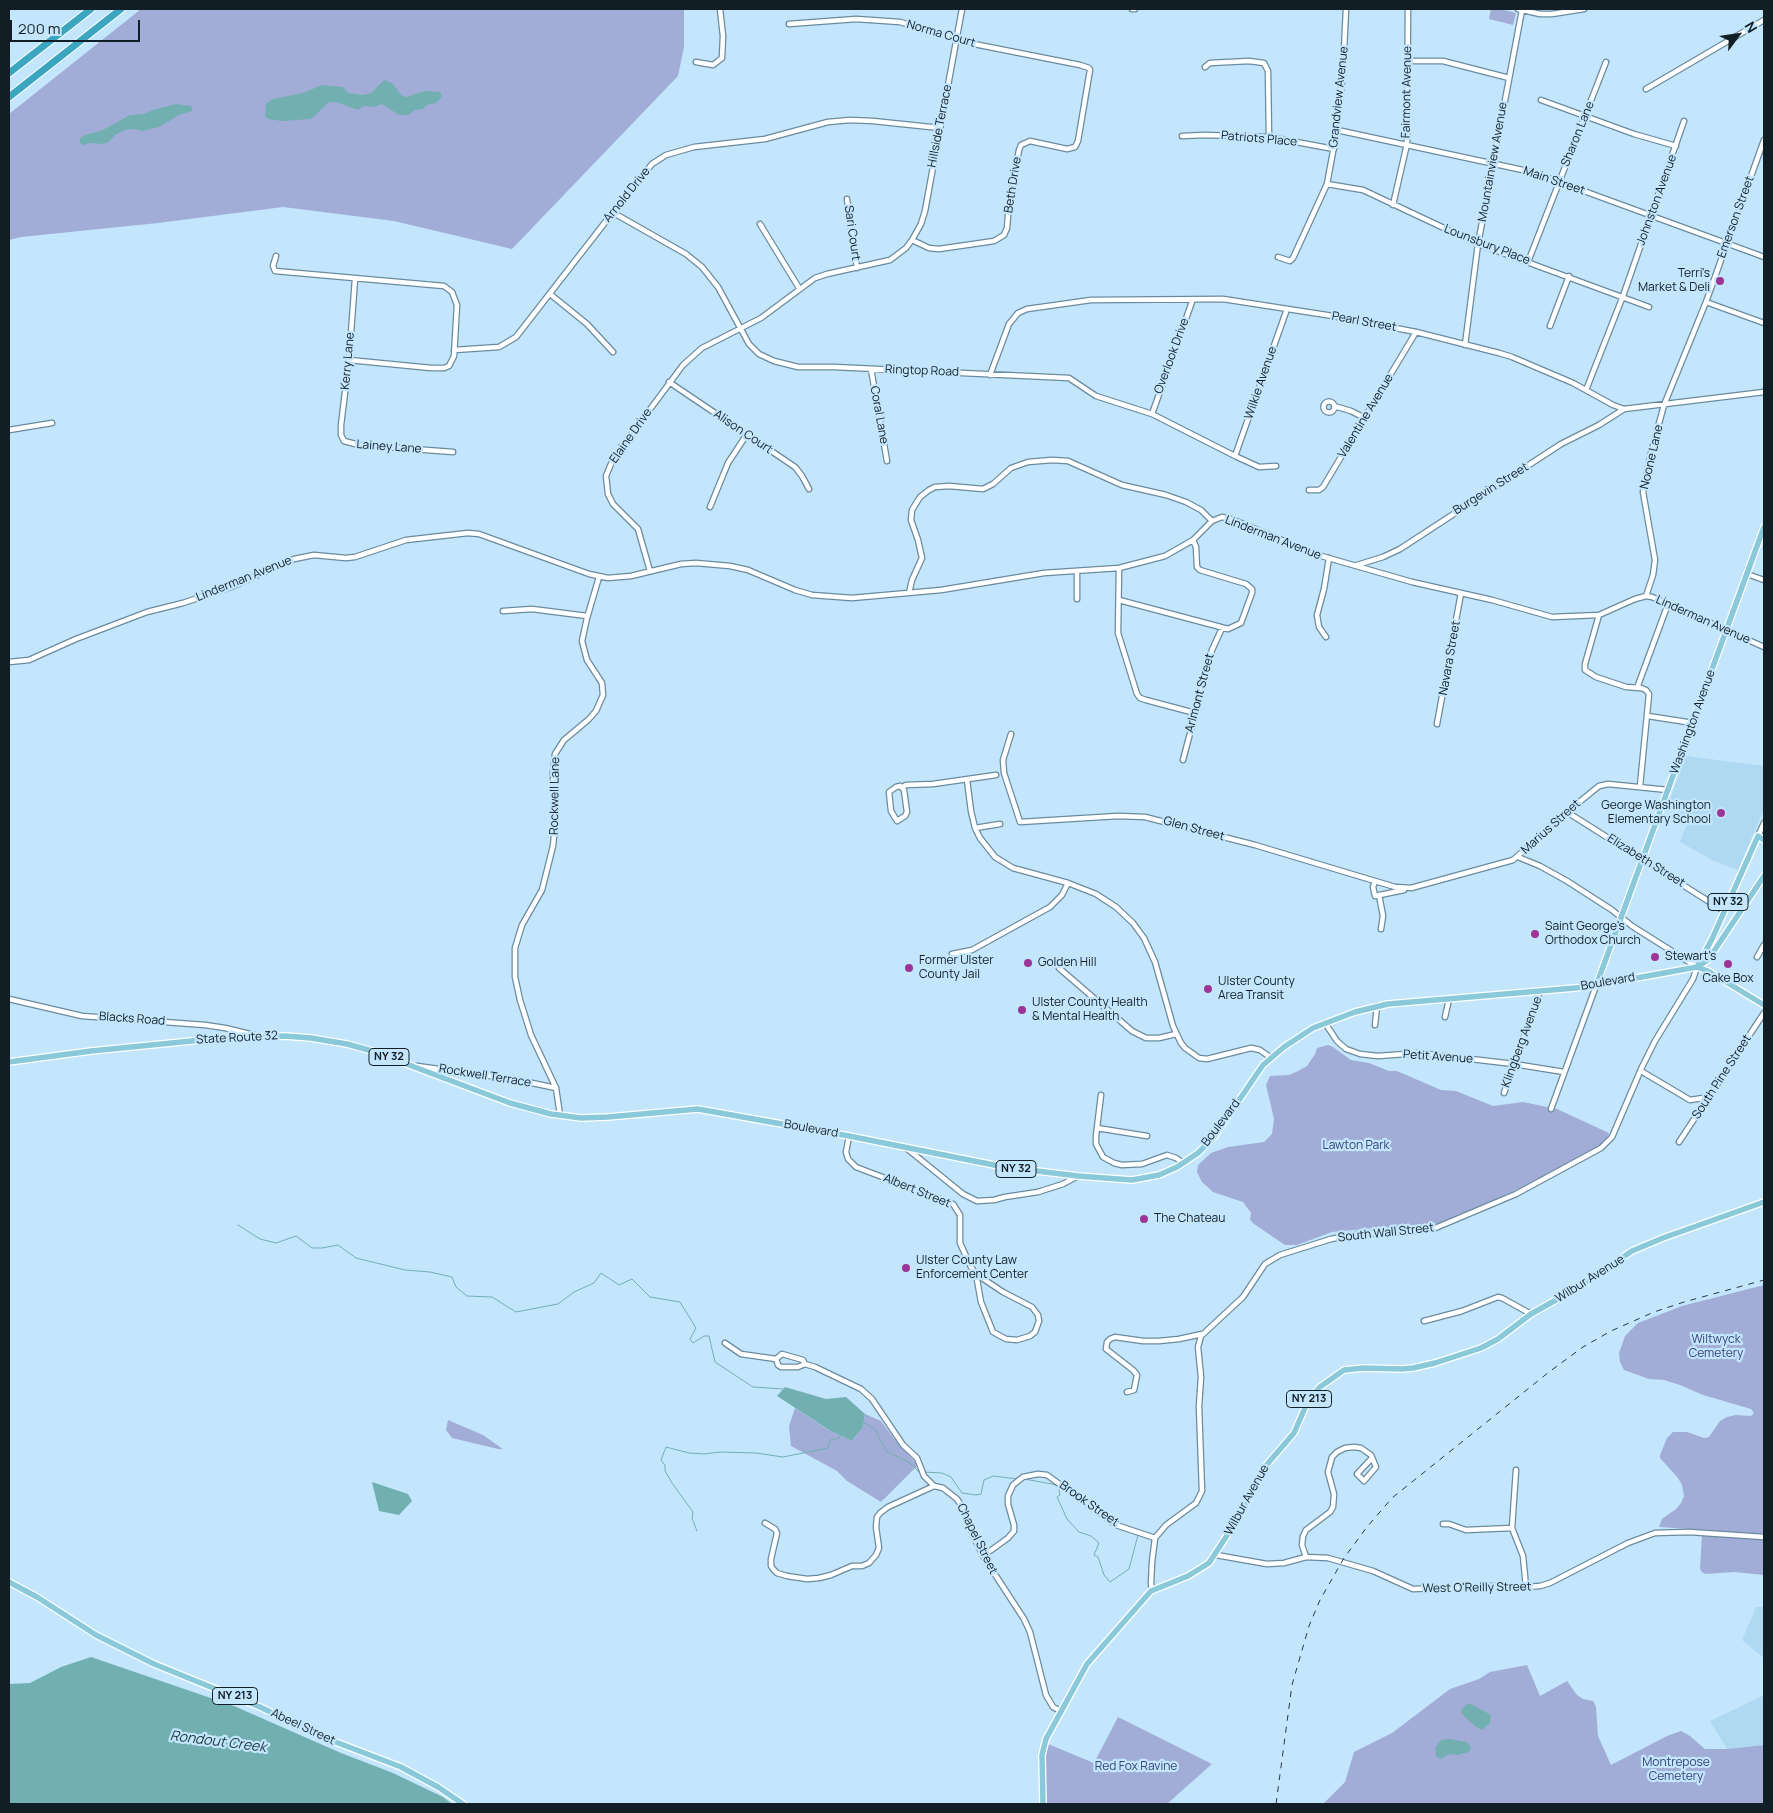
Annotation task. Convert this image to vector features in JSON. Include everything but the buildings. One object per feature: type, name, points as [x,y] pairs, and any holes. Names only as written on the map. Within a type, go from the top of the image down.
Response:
[{"type":"highway","points":[[9,73],[90,9]]},
{"type":"highway","points":[[9,97],[121,9]]},
{"type":"main road","name":"Washington Avenue","points":[[1596,986],[1764,527]]},
{"type":"main road","points":[[1758,836],[1764,840]]},
{"type":"main road","name":"NY 32","points":[[1697,967],[1758,836]]},
{"type":"main road","name":"NY 32","points":[[1697,967],[1708,960],[1764,876]]},
{"type":"main road","points":[[1697,967],[1708,971],[1764,1005]]},
{"type":"main road","name":"Boulevard","points":[[634,1114],[698,1109],[849,1136],[1004,1167],[1132,1180],[1159,1175],[1198,1153],[1214,1137],[1263,1065],[1294,1039],[1325,1023],[1377,1006],[1596,986],[1697,967]]},
{"type":"main road","name":"State Route 32","points":[[9,1062],[98,1050],[256,1035],[294,1036],[347,1044],[372,1051],[533,1110],[581,1118],[634,1114]]},
{"type":"main road","name":"Wilbur Avenue","points":[[1043,1804],[1044,1779],[1042,1755],[1048,1733],[1087,1664],[1152,1591],[1198,1571],[1216,1555],[1241,1514],[1263,1469],[1294,1433],[1308,1401],[1332,1378],[1344,1370],[1353,1368],[1402,1369],[1423,1366],[1475,1350],[1498,1339],[1531,1314],[1578,1287],[1632,1252],[1764,1202]]},
{"type":"main road","name":"Abeel Street","points":[[9,1582],[37,1597],[96,1635],[154,1664],[260,1707],[320,1736],[401,1767],[438,1787],[463,1804]]},
{"type":"street","points":[[696,62],[713,65],[722,58],[723,36],[720,9]]},
{"type":"street","name":"Hillside Terrace","points":[[912,240],[921,224],[924,211],[962,9]]},
{"type":"street","name":"Grandview Avenue","points":[[1278,257],[1290,261],[1293,258],[1327,184],[1337,130],[1343,72],[1346,9]]},
{"type":"street","name":"Fairmont Avenue","points":[[1393,204],[1407,144],[1408,9]]},
{"type":"street","points":[[1520,9],[1546,14],[1584,9]]},
{"type":"street","name":"Mountainview Avenue","points":[[1465,345],[1478,244],[1520,9]]},
{"type":"street","name":"Norma Court","points":[[789,24],[856,20],[900,22],[974,44],[1080,65],[1090,70]]},
{"type":"street","points":[[1646,89],[1764,20]]},
{"type":"street","points":[[1408,60],[1443,61],[1509,78]]},
{"type":"street","points":[[1205,66],[1210,63],[1248,61],[1264,63],[1268,71],[1269,137]]},
{"type":"street","name":"Sharon Lane","points":[[1528,262],[1606,62]]},
{"type":"street","name":"Beth Drive","points":[[912,240],[928,248],[939,249],[994,241],[1004,235],[1007,228],[1009,204],[1021,145],[1030,141],[1067,148],[1074,147],[1078,141],[1090,70]]},
{"type":"street","points":[[1541,100],[1634,134],[1676,146]]},
{"type":"street","name":"Arnold Drive","points":[[454,350],[493,348],[505,345],[516,337],[612,212],[656,160],[666,155],[694,148],[765,139],[792,133],[815,125],[850,120],[940,128]]},
{"type":"street","name":"Johnston Avenue","points":[[1586,390],[1623,296],[1684,121]]},
{"type":"street","name":"Main Street","points":[[1337,130],[1532,172],[1764,257]]},
{"type":"street","name":"Patriots Place","points":[[1182,136],[1269,137],[1334,148]]},
{"type":"street","name":"Emerson Street","points":[[1664,405],[1706,302],[1764,140]]},
{"type":"street","name":"Lounsbury Place","points":[[1327,184],[1363,190],[1478,244],[1649,307]]},
{"type":"street","name":"Sari Court","points":[[847,199],[857,268]]},
{"type":"street","name":"Ringtop Road","points":[[612,212],[686,254],[702,266],[718,287],[749,344],[759,354],[780,363],[798,367],[1069,378],[1096,396],[1152,414],[1259,467],[1276,466]]},
{"type":"street","points":[[760,224],[799,288]]},
{"type":"street","name":"Elaine Drive","points":[[650,571],[638,529],[610,499],[606,476],[613,459],[683,364],[702,348],[740,329],[777,307],[799,288],[815,278],[890,260],[906,248],[912,240]]},
{"type":"street","points":[[276,256],[273,266],[275,271],[448,288],[454,295],[456,305],[454,350],[452,361],[444,368],[349,360]]},
{"type":"street","points":[[1550,326],[1569,276]]},
{"type":"street","name":"Kerry Lane","points":[[341,425],[349,360],[355,279]]},
{"type":"street","points":[[550,294],[587,324],[613,352]]},
{"type":"street","name":"Overlook Drive","points":[[1152,414],[1193,299]]},
{"type":"street","name":"Pearl Street","points":[[990,375],[1008,324],[1018,313],[1027,309],[1091,300],[1223,299],[1416,332],[1512,357],[1586,390],[1613,406],[1624,409],[1764,392]]},
{"type":"street","points":[[1706,302],[1764,322]]},
{"type":"street","name":"Wilkie Avenue","points":[[1235,456],[1286,310]]},
{"type":"street","name":"Valentine Avenue","points":[[1309,490],[1320,490],[1323,487],[1416,332]]},
{"type":"street","name":"Coral Lane","points":[[871,369],[887,461]]},
{"type":"street","name":"Alison Court","points":[[669,382],[795,467],[808,489]]},
{"type":"street","name":"Noone Lane","points":[[1646,596],[1653,575],[1655,560],[1643,492],[1664,405]]},
{"type":"street","points":[[1334,406],[1366,418]]},
{"type":"street","name":"Burgevin Street","points":[[1356,565],[1383,557],[1400,549],[1561,444],[1599,425],[1624,409]]},
{"type":"street","points":[[9,430],[52,423]]},
{"type":"street","name":"Lainey Lane","points":[[341,425],[341,435],[344,441],[349,444],[452,452]]},
{"type":"street","points":[[710,506],[728,463],[747,434]]},
{"type":"street","points":[[909,593],[912,580],[922,558],[911,520],[912,510],[920,497],[929,490],[949,486],[983,489],[993,484],[1011,468],[1028,462],[1046,460],[1068,461],[1122,486],[1166,495],[1186,502],[1201,510],[1212,521]]},
{"type":"street","name":"Linderman Avenue","points":[[9,662],[30,660],[76,638],[147,612],[183,603],[231,587],[294,559],[314,555],[355,557],[406,540],[468,533],[479,534],[602,577],[631,576],[681,564],[718,565],[748,570],[795,590],[820,597],[852,598],[909,593],[1032,575],[1119,568],[1165,556],[1193,540],[1212,521],[1222,517],[1329,558],[1412,582],[1552,616],[1599,615],[1646,596],[1764,646]]},
{"type":"street","points":[[1119,600],[1199,620],[1222,628],[1228,629],[1241,622],[1252,594],[1252,589],[1246,584],[1200,570],[1197,567],[1196,547],[1193,540]]},
{"type":"street","points":[[1326,637],[1319,627],[1317,616],[1329,558]]},
{"type":"street","points":[[1119,568],[1118,633],[1139,696],[1146,700],[1194,713]]},
{"type":"street","points":[[1077,572],[1077,600]]},
{"type":"street","points":[[1747,574],[1764,580]]},
{"type":"street","name":"Rockwell Lane","points":[[560,1115],[556,1088],[530,1035],[520,1000],[515,977],[515,948],[522,925],[542,890],[553,846],[555,826],[553,773],[555,754],[564,740],[596,711],[603,695],[602,682],[587,660],[582,646],[587,616],[602,577]]},
{"type":"street","name":"Navara Street","points":[[1437,724],[1461,593]]},
{"type":"street","points":[[1636,688],[1668,604]]},
{"type":"street","points":[[503,611],[532,609],[587,616]]},
{"type":"street","points":[[1599,615],[1585,670],[1596,677],[1626,687],[1646,690],[1649,694],[1640,786]]},
{"type":"street","name":"Arlmont Street","points":[[1183,760],[1212,650],[1222,628]]},
{"type":"street","points":[[1648,716],[1693,723]]},
{"type":"street","name":"Glen Street","points":[[1011,734],[1003,760],[1004,774],[1020,822],[1118,816],[1145,817],[1255,845],[1375,882],[1395,887],[1412,888]]},
{"type":"street","points":[[902,787],[907,812],[905,816],[897,821],[891,811],[889,792],[896,787],[967,780],[996,775]]},
{"type":"street","points":[[967,780],[975,828],[986,847],[995,857],[1013,868],[1068,883],[1096,894],[1116,907],[1133,923],[1144,938],[1155,962],[1176,1034],[1185,1048],[1199,1058],[1207,1059],[1251,1048],[1260,1050],[1271,1058]]},
{"type":"street","name":"Marius Street","points":[[1377,895],[1504,864],[1518,857],[1567,812],[1599,786],[1608,784],[1668,790]]},
{"type":"street","name":"Elizabeth Street","points":[[1567,812],[1724,911]]},
{"type":"street","points":[[1758,836],[1764,823]]},
{"type":"street","points":[[975,828],[1000,824]]},
{"type":"street","points":[[1518,857],[1540,866],[1567,881],[1622,917],[1632,926],[1697,967]]},
{"type":"street","points":[[1375,882],[1373,887],[1383,916],[1381,929]]},
{"type":"street","points":[[952,954],[972,950],[1050,907],[1062,895],[1068,883]]},
{"type":"street","points":[[1756,957],[1764,945]]},
{"type":"street","name":"South Wall Street","points":[[1203,1334],[1242,1297],[1265,1264],[1280,1255],[1332,1239],[1358,1234],[1434,1229],[1516,1194],[1601,1148],[1612,1137],[1655,1041],[1693,979],[1697,967]]},
{"type":"street","points":[[1059,968],[1132,1031],[1146,1038],[1159,1038],[1176,1034]]},
{"type":"street","points":[[1550,1110],[1596,986]]},
{"type":"street","name":"Klingberg Avenue","points":[[1504,1093],[1540,991]]},
{"type":"street","points":[[1445,1017],[1449,999]]},
{"type":"street","name":"Blacks Road","points":[[9,1000],[82,1016],[205,1025],[256,1035]]},
{"type":"street","points":[[1375,1025],[1377,1006]]},
{"type":"street","name":"South Pine Street","points":[[1679,1142],[1764,1012]]},
{"type":"street","name":"Petit Avenue","points":[[1325,1023],[1338,1041],[1346,1048],[1360,1054],[1378,1056],[1419,1053],[1564,1072]]},
{"type":"street","name":"Rockwell Terrace","points":[[413,1066],[513,1079],[556,1088]]},
{"type":"street","points":[[1641,1070],[1690,1100],[1702,1098],[1711,1093]]},
{"type":"street","points":[[1100,1095],[1096,1144],[1103,1156],[1114,1164],[1142,1164],[1167,1155],[1176,1158],[1182,1163]]},
{"type":"street","points":[[1097,1128],[1147,1136]]},
{"type":"street","name":"Albert Street","points":[[849,1136],[846,1152],[848,1159],[856,1167],[953,1204],[960,1215],[960,1243],[970,1267],[976,1274],[1003,1292],[1032,1307],[1036,1311],[1039,1321],[1035,1332],[1030,1336],[1016,1340],[1006,1339],[992,1332],[981,1302],[976,1274]]},
{"type":"street","points":[[905,1147],[963,1194],[977,1201],[1038,1192],[1063,1184],[1078,1176]]},
{"type":"street","points":[[1424,1321],[1462,1311],[1498,1297],[1531,1314]]},
{"type":"street","points":[[1127,1392],[1134,1390],[1137,1375],[1106,1349],[1107,1342],[1110,1339],[1114,1337],[1159,1341],[1203,1334]]},
{"type":"street","points":[[1152,1591],[1151,1569],[1155,1538],[1166,1525],[1196,1504],[1202,1491],[1199,1406],[1201,1377],[1198,1342],[1203,1334]]},
{"type":"street","points":[[725,1343],[741,1354],[776,1359],[781,1367],[798,1367],[806,1364]]},
{"type":"street","name":"Chapel Street","points":[[776,1359],[782,1354],[804,1360],[806,1364],[852,1384],[865,1392],[903,1445],[917,1458],[924,1476],[934,1486],[943,1488],[958,1499],[983,1556],[1024,1619],[1030,1632],[1046,1696],[1053,1706],[1061,1711]]},
{"type":"street","points":[[1306,1557],[1302,1545],[1306,1530],[1330,1512],[1333,1507],[1334,1494],[1328,1472],[1332,1457],[1337,1452],[1354,1447],[1361,1448],[1372,1458],[1376,1467],[1364,1481],[1357,1474],[1372,1458]]},
{"type":"street","points":[[1516,1470],[1512,1528],[1523,1556],[1526,1587]]},
{"type":"street","name":"Brook Street","points":[[983,1556],[1008,1538],[1014,1531],[1008,1504],[1008,1496],[1013,1485],[1023,1477],[1038,1474],[1047,1475],[1116,1524],[1155,1538]]},
{"type":"street","points":[[765,1523],[775,1529],[777,1533],[771,1558],[771,1566],[774,1570],[787,1576],[807,1579],[819,1578],[852,1566],[862,1566],[869,1563],[880,1548],[876,1527],[877,1517],[880,1513],[888,1507],[934,1486]]},
{"type":"street","points":[[1443,1524],[1449,1524],[1466,1530],[1512,1528]]},
{"type":"street","name":"West O'Reilly Street","points":[[1216,1555],[1267,1564],[1284,1563],[1306,1557],[1328,1558],[1372,1571],[1413,1589],[1492,1586],[1526,1587],[1550,1583],[1628,1543],[1654,1533],[1689,1532],[1764,1537]]},
{"type":"shaded area","name":"George Washington Elementary School","points":[[1686,756],[1764,766],[1764,809],[1738,870],[1712,860],[1680,842],[1688,821],[1679,817],[1681,810],[1668,804]]},
{"type":"shaded area","points":[[1756,1607],[1764,1607],[1764,1658],[1742,1640]]},
{"type":"shaded area","points":[[1764,1695],[1764,1745],[1727,1749],[1710,1721]]},
{"type":"green space","points":[[141,9],[684,9],[684,47],[678,76],[512,249],[394,221],[283,207],[158,223],[21,237],[9,240],[9,114]]},
{"type":"green space","points":[[1491,9],[1516,13],[1513,25],[1489,19]]},
{"type":"green space","name":"Lawton Park","points":[[1328,1045],[1351,1060],[1369,1063],[1389,1071],[1397,1071],[1441,1090],[1456,1091],[1493,1106],[1523,1102],[1557,1109],[1609,1133],[1600,1145],[1545,1176],[1437,1224],[1415,1228],[1376,1228],[1332,1232],[1297,1245],[1285,1245],[1250,1220],[1251,1213],[1243,1202],[1213,1192],[1202,1182],[1197,1172],[1198,1165],[1211,1153],[1228,1147],[1264,1142],[1272,1134],[1274,1119],[1266,1085],[1270,1076],[1289,1075],[1298,1071],[1307,1066],[1317,1048]]},
{"type":"green space","name":"Wiltwyck Cemetery","points":[[1764,1285],[1764,1534],[1659,1527],[1662,1519],[1676,1509],[1684,1496],[1682,1485],[1678,1478],[1660,1458],[1667,1438],[1673,1432],[1687,1432],[1704,1438],[1709,1437],[1720,1421],[1727,1417],[1736,1415],[1751,1416],[1754,1413],[1751,1409],[1703,1395],[1680,1385],[1664,1380],[1649,1379],[1624,1370],[1620,1362],[1619,1353],[1625,1336],[1638,1323],[1682,1306]]},
{"type":"green space","points":[[795,1408],[827,1429],[852,1441],[863,1427],[865,1414],[881,1421],[898,1444],[918,1465],[881,1502],[847,1481],[837,1471],[791,1446],[789,1426]]},
{"type":"green space","points":[[448,1420],[483,1435],[503,1449],[452,1438],[446,1430]]},
{"type":"green space","points":[[1702,1535],[1764,1539],[1764,1575],[1734,1572],[1705,1574],[1700,1569]]},
{"type":"green space","name":"Montrepose Cemetery","points":[[1527,1665],[1540,1696],[1567,1681],[1577,1695],[1583,1699],[1593,1701],[1596,1707],[1598,1736],[1611,1765],[1667,1736],[1681,1731],[1705,1749],[1764,1745],[1764,1804],[1323,1804],[1345,1782],[1354,1752],[1392,1733],[1450,1689],[1479,1679],[1490,1672]]},
{"type":"green space","name":"Red Fox Ravine","points":[[1118,1717],[1212,1764],[1167,1804],[1046,1804],[1046,1755],[1048,1744],[1094,1763]]},
{"type":"water","points":[[384,80],[392,83],[402,96],[407,97],[428,91],[440,92],[442,96],[436,103],[427,105],[423,109],[415,110],[408,115],[399,115],[382,104],[373,107],[363,106],[358,110],[336,102],[329,102],[311,119],[282,121],[268,119],[265,116],[266,104],[273,99],[303,93],[322,85],[343,87],[348,93],[363,95],[371,93]]},
{"type":"water","points":[[176,104],[191,106],[193,111],[179,115],[159,127],[142,131],[135,129],[125,130],[115,135],[109,142],[103,144],[90,143],[83,145],[80,143],[80,138],[85,135],[103,130],[130,115],[144,114]]},
{"type":"water","points":[[785,1387],[826,1399],[846,1397],[865,1414],[863,1427],[852,1441],[829,1430],[777,1396]]},
{"type":"water","points":[[372,1482],[408,1494],[412,1501],[399,1515],[379,1511]]},
{"type":"water","name":"Rondout Creek","points":[[91,1657],[234,1706],[341,1753],[393,1773],[443,1797],[452,1804],[9,1804],[9,1684],[30,1683],[61,1667]]},
{"type":"water","points":[[1467,1704],[1471,1704],[1491,1715],[1490,1723],[1482,1730],[1462,1714],[1461,1710]]},
{"type":"water","points":[[1449,1739],[1466,1742],[1471,1746],[1469,1752],[1457,1755],[1449,1754],[1441,1759],[1436,1756],[1435,1749],[1439,1742]]},
{"type":"waterway","points":[[238,1225],[260,1239],[276,1243],[296,1236],[312,1248],[338,1245],[356,1258],[405,1270],[430,1272],[452,1277],[456,1287],[467,1296],[492,1297],[516,1312],[558,1304],[574,1292],[594,1283],[601,1273],[619,1285],[632,1279],[650,1297],[680,1302],[696,1328],[690,1339],[693,1343],[704,1336],[709,1336],[715,1362],[753,1387],[783,1389]]},
{"type":"waterway","points":[[863,1422],[875,1429],[886,1451],[910,1463],[919,1472]]},
{"type":"waterway","points":[[697,1531],[692,1518],[693,1512],[665,1471],[665,1465],[661,1460],[666,1447],[689,1453],[756,1453],[783,1457],[828,1448],[830,1440],[839,1438],[841,1435]]},
{"type":"waterway","points":[[923,1472],[942,1473],[951,1477],[962,1493],[976,1495],[981,1494],[984,1480],[993,1476],[1018,1479]]},
{"type":"waterway","points":[[1024,1479],[1058,1486],[1060,1495],[1057,1497],[1067,1519],[1079,1532],[1091,1536],[1099,1543],[1094,1555],[1098,1557],[1104,1575],[1110,1582],[1129,1569],[1138,1535]]},
{"type":"railway","points":[[1276,1804],[1292,1685],[1309,1626],[1320,1600],[1344,1558],[1392,1498],[1583,1347],[1611,1331],[1654,1312],[1764,1280]]},
{"type":"place","name":"Terri's Market & Deli","points":[[1720,281]]},
{"type":"place","name":"George Washington Elementary School","points":[[1721,813]]},
{"type":"place","name":"Saint George's Orthodox Church","points":[[1535,934]]},
{"type":"place","name":"Stewart's","points":[[1655,957]]},
{"type":"place","name":"Golden Hill","points":[[1028,963]]},
{"type":"place","name":"Cake Box","points":[[1728,964]]},
{"type":"place","name":"Former Ulster County Jail","points":[[909,968]]},
{"type":"place","name":"Ulster County Area Transit","points":[[1208,989]]},
{"type":"place","name":"Ulster County Health & Mental Health","points":[[1022,1010]]},
{"type":"place","name":"The Chateau","points":[[1144,1219]]},
{"type":"place","name":"Ulster County Law Enforcement Center","points":[[906,1268]]}]
